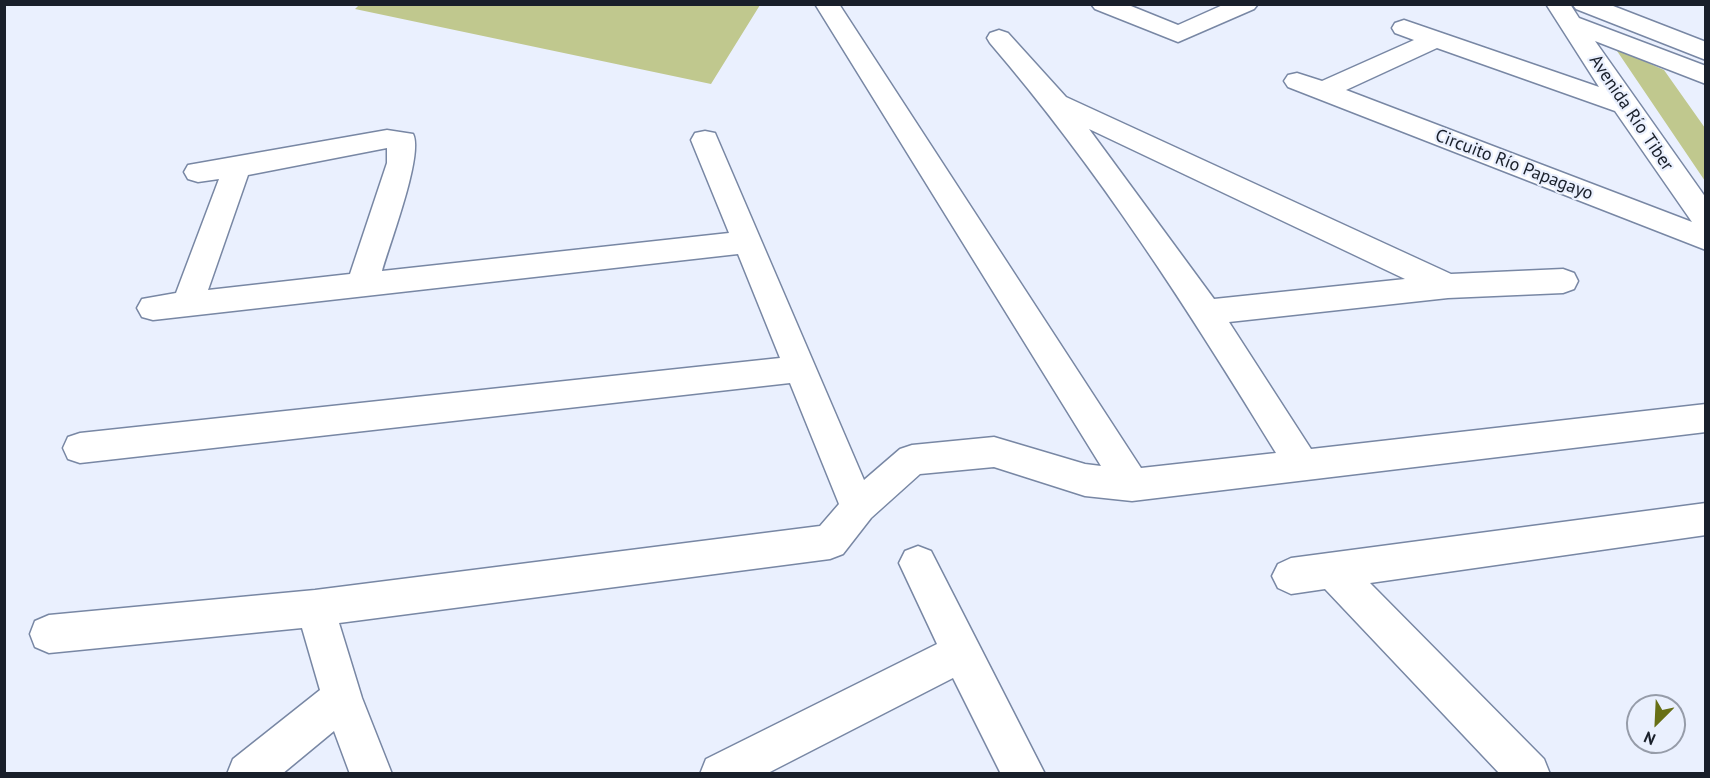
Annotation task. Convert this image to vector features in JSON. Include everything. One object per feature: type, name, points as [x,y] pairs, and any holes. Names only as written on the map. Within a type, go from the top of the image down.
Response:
[{"type":"street","points":[[827,4],[1132,485]]},
{"type":"street","points":[[1103,4],[1178,34],[1246,4]]},
{"type":"street","points":[[1636,4],[1656,30],[1699,65],[1706,90]]},
{"type":"street","points":[[1571,11],[1656,30]]},
{"type":"street","points":[[1571,11],[1699,65]]},
{"type":"street","name":"Avenida Río Tiber","points":[[1571,11],[1624,105],[1706,220]]},
{"type":"street","points":[[1404,28],[1624,105]]},
{"type":"street","points":[[999,38],[1056,103],[1206,312],[1302,465]]},
{"type":"street","points":[[1323,91],[1434,40]]},
{"type":"street","name":"Circuito Río Papagayo","points":[[1297,81],[1706,239]]},
{"type":"street","points":[[1056,103],[1448,286]]},
{"type":"street","points":[[198,172],[387,139],[403,141],[401,163],[362,285]]},
{"type":"street","points":[[705,140],[858,507]]},
{"type":"street","points":[[188,303],[237,167]]},
{"type":"street","points":[[153,309],[188,303],[746,242]]},
{"type":"street","points":[[1206,312],[1448,286],[1563,281]]},
{"type":"street","points":[[80,448],[799,369]]},
{"type":"street","points":[[49,634],[315,608],[830,542],[858,507],[912,460],[994,452],[1085,480],[1132,485],[1706,418]]},
{"type":"street","points":[[1291,576],[1706,519]]},
{"type":"street","points":[[918,563],[961,653],[1024,774]]},
{"type":"street","points":[[1332,570],[1529,774]]},
{"type":"street","points":[[315,608],[342,698],[371,774]]},
{"type":"street","points":[[721,774],[961,653]]},
{"type":"street","points":[[248,774],[342,698]]},
{"type":"green space","points":[[360,4],[760,5],[711,84],[355,9]]},
{"type":"green space","points":[[1615,48],[1664,70],[1705,128],[1705,181]]}]
